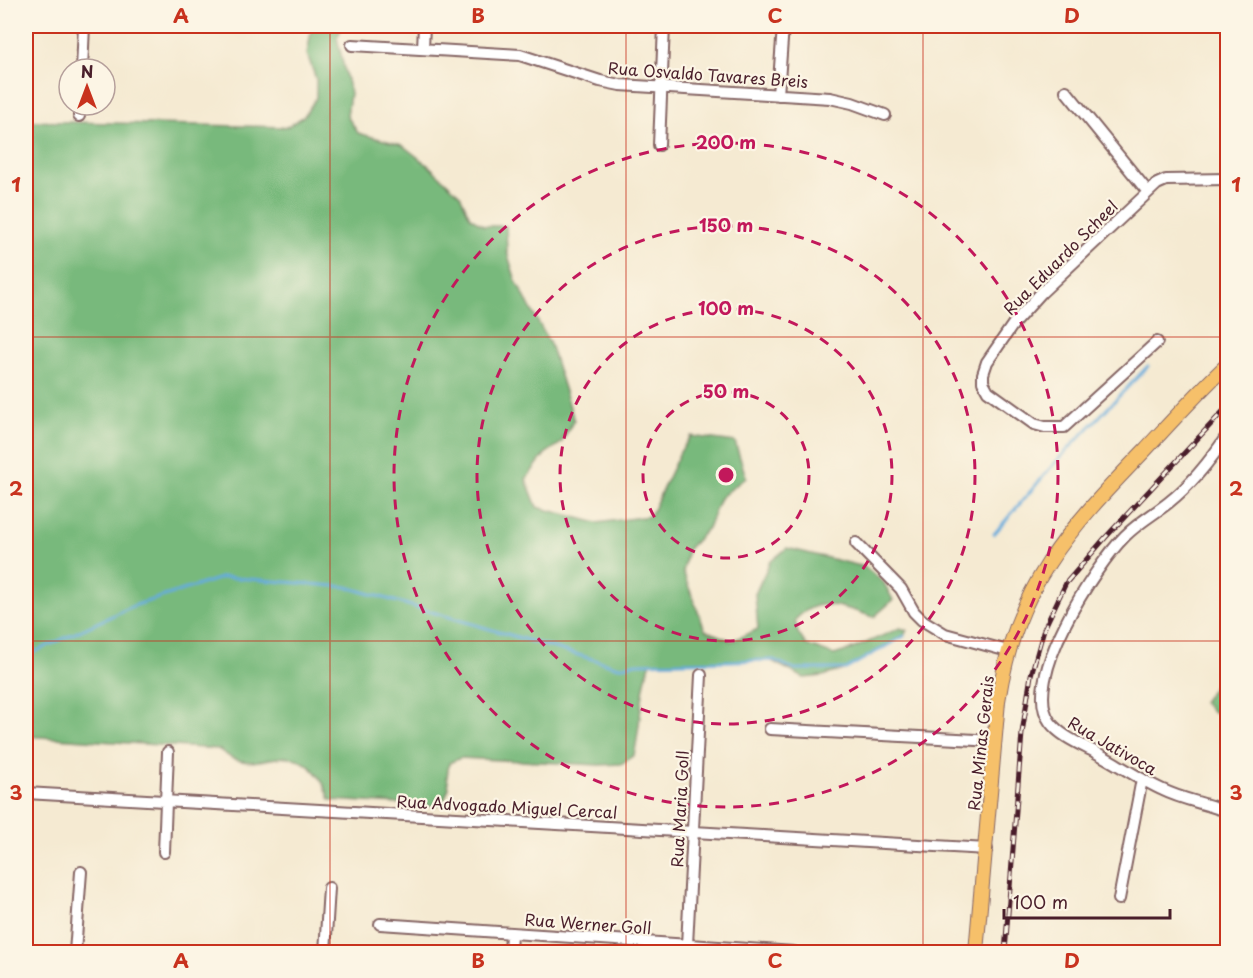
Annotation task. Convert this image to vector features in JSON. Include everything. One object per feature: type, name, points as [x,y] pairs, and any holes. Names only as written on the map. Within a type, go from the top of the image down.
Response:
[{"type":"main road","name":"Rua Minas Gerais","points":[[976,952],[987,849],[998,701],[1008,651],[1020,614],[1063,540],[1227,364]]},
{"type":"street","points":[[83,57],[84,26]]},
{"type":"street","points":[[423,48],[424,26]]},
{"type":"street","points":[[659,145],[664,26]]},
{"type":"street","points":[[778,95],[783,26]]},
{"type":"street","name":"Rua Osvaldo Tavares Breis","points":[[352,45],[520,55],[600,81],[633,87],[843,100],[885,115]]},
{"type":"street","points":[[1066,91],[1148,192]]},
{"type":"street","name":"Rua Eduardo Scheel","points":[[1157,342],[1064,427],[1045,427],[1034,424],[988,391],[983,382],[987,362],[1003,337],[1028,306],[1157,184],[1166,180],[1227,179]]},
{"type":"street","name":"Rua Jativoca","points":[[1227,434],[1194,478],[1168,503],[1126,535],[1099,566],[1071,612],[1057,644],[1045,684],[1045,713],[1055,728],[1170,794],[1227,812]]},
{"type":"street","points":[[856,543],[901,589],[922,620],[945,634],[1008,651]]},
{"type":"street","name":"Rua Maria Goll","points":[[687,945],[702,675]]},
{"type":"street","points":[[770,729],[995,741]]},
{"type":"street","points":[[164,852],[168,752]]},
{"type":"street","points":[[1119,899],[1142,779]]},
{"type":"street","name":"Rua Advogado Miguel Cercal","points":[[26,794],[987,849]]},
{"type":"street","points":[[75,952],[81,872]]},
{"type":"street","points":[[325,952],[329,888]]},
{"type":"street","name":"Rua Werner Goll","points":[[380,924],[511,933],[649,948],[687,945],[794,952]]},
{"type":"street","points":[[510,952],[511,933]]},
{"type":"green space","points":[[312,26],[343,26],[337,38],[350,93],[347,116],[358,133],[402,145],[460,195],[470,217],[484,226],[506,226],[507,252],[516,281],[550,344],[574,420],[561,443],[545,454],[526,479],[537,507],[597,523],[650,516],[680,452],[691,436],[735,442],[746,477],[720,498],[708,528],[688,549],[683,572],[705,630],[732,641],[758,629],[755,594],[770,562],[787,548],[865,567],[884,583],[893,600],[874,617],[832,605],[813,607],[795,620],[798,633],[806,645],[834,655],[900,628],[907,630],[904,636],[846,669],[823,676],[804,678],[770,660],[651,663],[647,673],[634,755],[621,764],[599,765],[460,758],[449,763],[447,777],[449,788],[443,803],[435,806],[330,800],[324,785],[314,771],[294,758],[248,762],[234,759],[218,749],[26,736],[26,121],[287,127],[304,116],[316,98],[316,79],[307,54]]},
{"type":"green space","points":[[1215,685],[1227,685],[1227,714],[1213,712],[1203,702]]},
{"type":"waterway","points":[[994,534],[1053,465],[1148,366]]},
{"type":"waterway","points":[[26,656],[133,606],[224,577],[347,587],[619,667],[636,663],[774,660],[794,669],[846,669],[904,636]]},
{"type":"railway","points":[[1005,952],[1022,733],[1031,675],[1044,629],[1066,583],[1228,406]]}]
